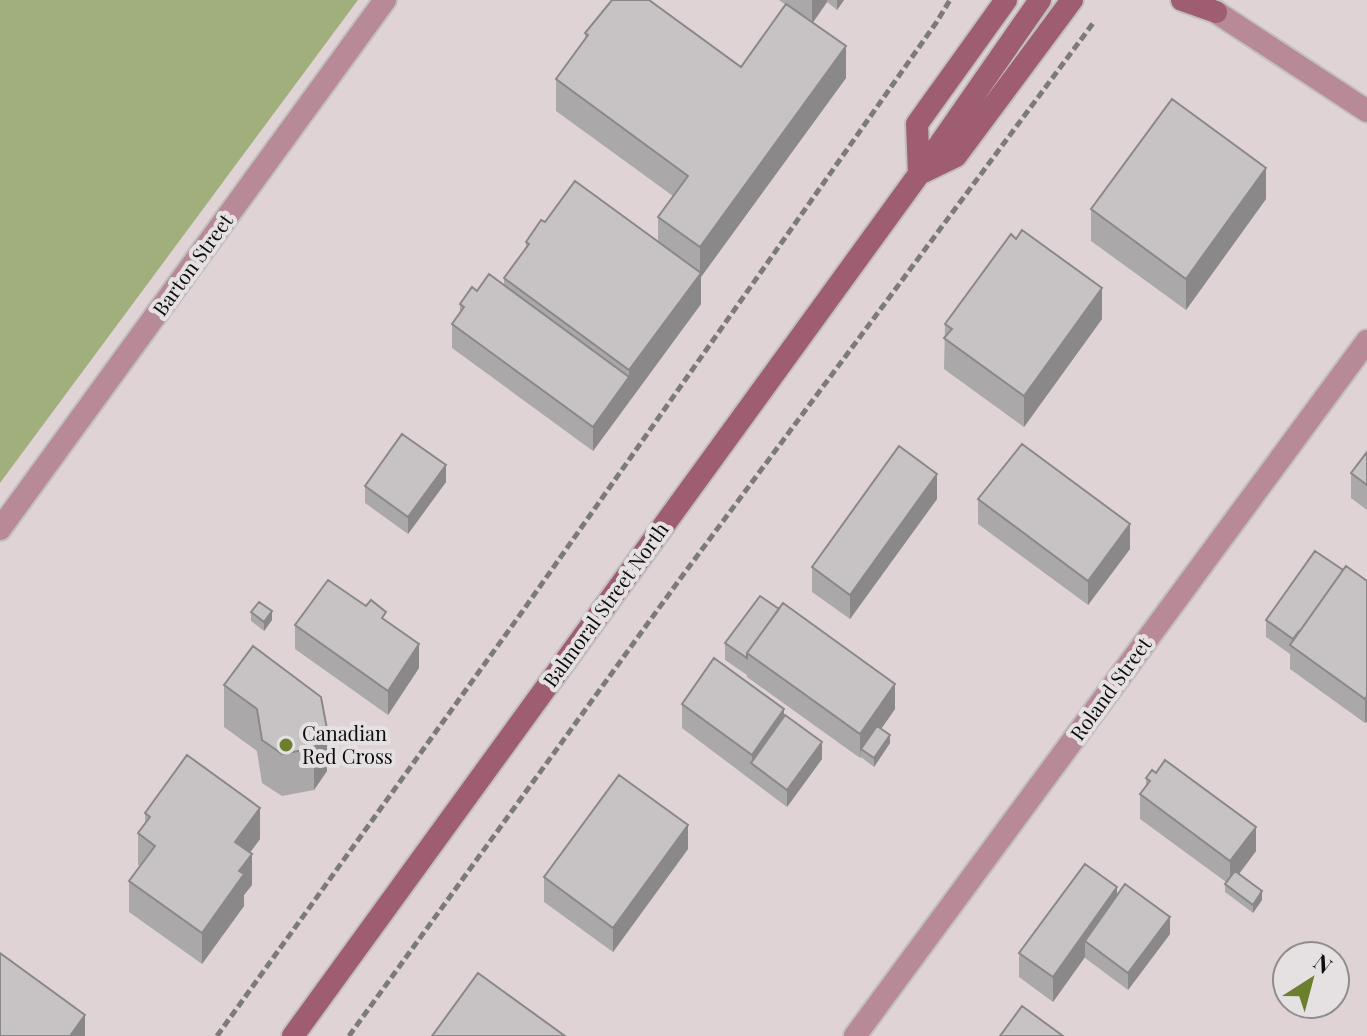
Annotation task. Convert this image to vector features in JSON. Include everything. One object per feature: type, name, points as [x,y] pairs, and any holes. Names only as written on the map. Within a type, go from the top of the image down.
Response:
[{"type":"main road","points":[[919,174],[1040,0]]},
{"type":"main road","name":"Balmoral Street North","points":[[293,1036],[919,174],[956,156],[1072,0]]},
{"type":"main road","points":[[1182,0],[1210,6]]},
{"type":"main road","points":[[919,174],[917,124],[1001,4]]},
{"type":"street","name":"Barton Street","points":[[0,529],[385,0]]},
{"type":"street","points":[[1210,6],[1367,111]]},
{"type":"street","name":"Roland Street","points":[[855,1036],[1367,341]]},
{"type":"path","points":[[217,1036],[522,612],[950,0]]},
{"type":"path","points":[[349,1036],[680,579],[1094,22]]},
{"type":"shaded area","points":[[358,0],[1367,0],[1367,1036],[0,1036],[0,483]]},
{"type":"green space","points":[[0,0],[358,0],[0,483]]},
{"type":"building","points":[[612,0],[649,0],[741,67],[786,4],[846,46],[700,247],[658,217],[688,176],[556,79],[588,35],[585,33]]},
{"type":"building","points":[[1172,99],[1266,168],[1186,279],[1091,209]]},
{"type":"building","points":[[575,181],[701,273],[629,370],[504,278],[529,244],[526,242],[541,220],[545,222]]},
{"type":"building","points":[[1022,230],[1102,288],[1024,396],[944,338],[952,329],[945,324],[1011,234],[1016,239]]},
{"type":"building","points":[[489,274],[629,377],[593,427],[452,324],[464,307],[460,304],[472,287],[477,291]]},
{"type":"building","points":[[402,434],[446,465],[408,517],[365,486]]},
{"type":"building","points":[[1022,444],[1130,524],[1088,581],[978,499]]},
{"type":"building","points":[[899,446],[937,474],[850,595],[812,567]]},
{"type":"building","points":[[1367,452],[1367,485],[1351,473]]},
{"type":"building","points":[[1315,551],[1343,570],[1293,639],[1266,620]]},
{"type":"building","points":[[1346,566],[1367,581],[1365,699],[1290,645]]},
{"type":"building","points":[[328,580],[366,606],[371,600],[386,612],[382,618],[419,644],[388,691],[295,625]]},
{"type":"building","points":[[760,596],[779,609],[747,653],[747,658],[725,643]]},
{"type":"building","points":[[259,602],[272,611],[264,622],[251,612]]},
{"type":"building","points":[[783,603],[895,684],[860,734],[747,653]]},
{"type":"building","points":[[253,646],[321,697],[327,729],[314,748],[282,754],[262,740],[257,709],[224,685]]},
{"type":"building","points":[[714,658],[784,709],[752,755],[682,704]]},
{"type":"building","points":[[785,715],[822,742],[787,790],[751,763]]},
{"type":"building","points":[[877,726],[890,735],[874,758],[861,749]]},
{"type":"building","points":[[187,755],[260,808],[235,842],[252,854],[239,871],[244,874],[202,933],[129,881],[155,846],[138,833],[150,817],[145,813]]},
{"type":"building","points":[[1165,760],[1256,827],[1230,861],[1140,794],[1150,781],[1146,778],[1152,770],[1156,773]]},
{"type":"building","points":[[619,775],[688,825],[613,928],[544,877]]},
{"type":"building","points":[[1085,864],[1117,887],[1053,977],[1019,953]]},
{"type":"building","points":[[1235,871],[1262,891],[1253,905],[1225,884]]},
{"type":"building","points":[[1125,884],[1170,917],[1128,973],[1085,941]]},
{"type":"building","points":[[0,953],[85,1015],[70,1036],[0,1036]]},
{"type":"building","points":[[478,973],[565,1036],[432,1036]]},
{"type":"building","points":[[1022,1006],[1063,1036],[1000,1036]]},
{"type":"place","name":"Canadian Red Cross","points":[[286,745]]}]
